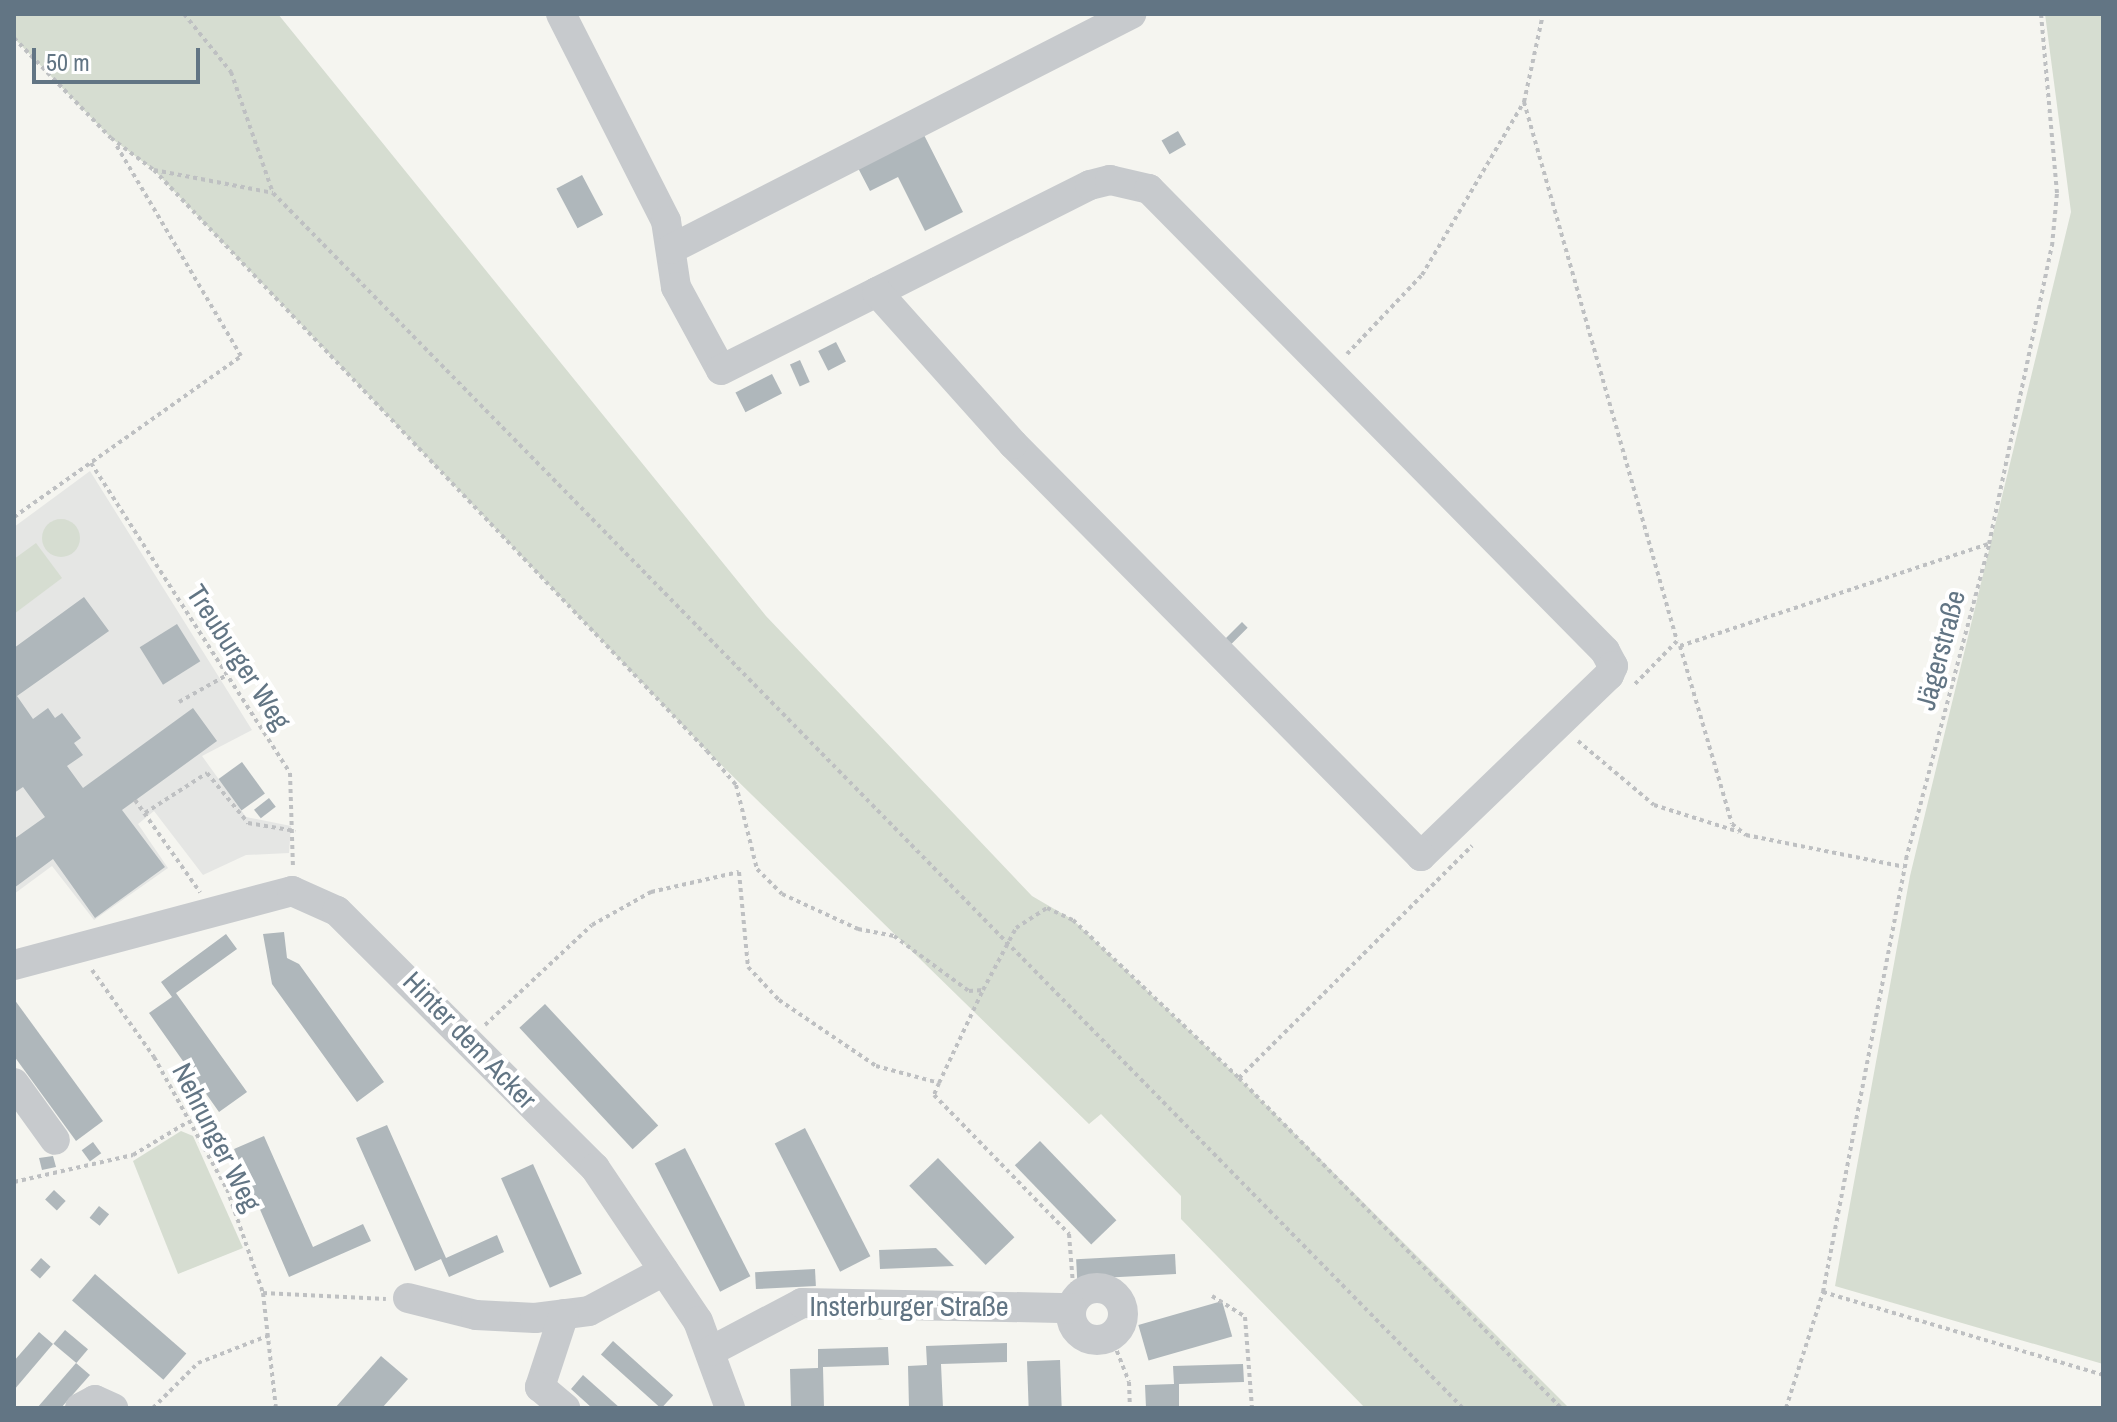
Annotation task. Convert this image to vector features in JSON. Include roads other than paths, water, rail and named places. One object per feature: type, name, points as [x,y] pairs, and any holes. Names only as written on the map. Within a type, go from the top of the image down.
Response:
[{"type":"street","points":[[561,14],[666,221],[676,287],[721,370],[1090,185],[1131,183],[1166,200],[1613,666],[1421,856],[1013,444],[877,292]]},
{"type":"street","points":[[671,249],[1131,14]]},
{"type":"street","name":"Hinter dem Acker","points":[[14,965],[79,951],[213,910],[292,891],[337,911],[378,944],[595,1168],[664,1271],[711,1351],[730,1408]]},
{"type":"street","points":[[14,1083],[55,1140]]},
{"type":"street","points":[[408,1298],[476,1315],[564,1314],[589,1311],[664,1271]]},
{"type":"street","name":"Insterburger Straße","points":[[711,1351],[802,1303],[1074,1302],[1098,1288],[1118,1299],[1123,1315],[1111,1336],[1085,1338],[1073,1325],[1074,1302]]},
{"type":"street","points":[[564,1314],[540,1387],[565,1408]]},
{"type":"street","points":[[80,1408],[95,1400],[113,1408]]}]
